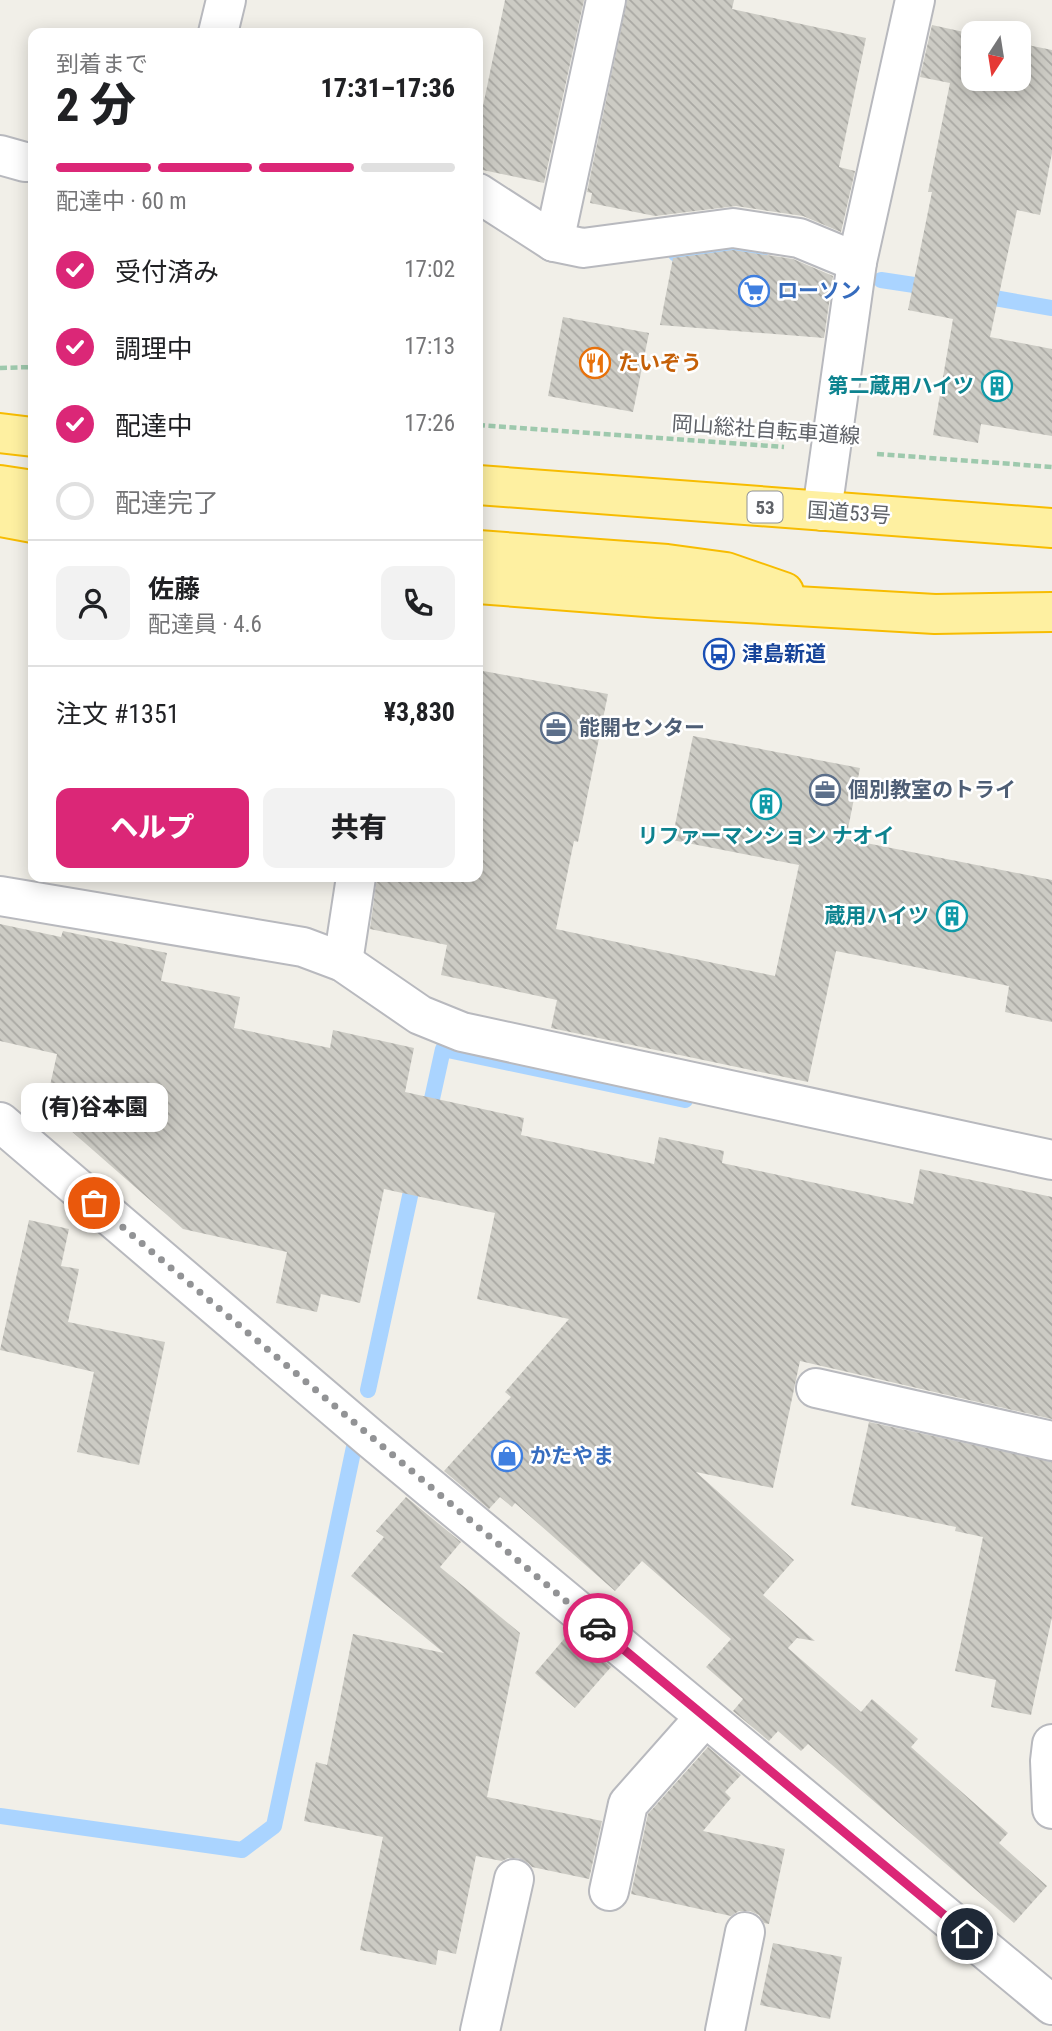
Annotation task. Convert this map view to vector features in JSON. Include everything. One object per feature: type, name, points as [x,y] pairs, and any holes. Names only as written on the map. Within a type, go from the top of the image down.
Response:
[{"type":"highway","points":[[0,433],[28,436]]},
{"type":"highway","points":[[0,485],[28,489]]},
{"type":"highway","name":"国道53号","points":[[483,485],[1052,528]]},
{"type":"highway","points":[[0,517],[28,522]]},
{"type":"highway","points":[[483,550],[667,564],[726,572],[829,607]]},
{"type":"highway","points":[[483,584],[935,614],[1052,612]]},
{"type":"street","points":[[219,28],[226,0]]},
{"type":"street","points":[[554,242],[606,0]]},
{"type":"street","points":[[822,512],[857,262],[915,0]]},
{"type":"street","points":[[0,155],[28,162]]},
{"type":"street","points":[[483,196],[554,242],[583,248],[733,229],[799,238],[857,262]]},
{"type":"street","points":[[343,962],[355,882]]},
{"type":"street","points":[[0,896],[303,947],[343,962],[420,1014],[462,1032],[1052,1160]]},
{"type":"street","points":[[0,1122],[370,1438],[1049,2007]]},
{"type":"street","points":[[816,1388],[1052,1441]]},
{"type":"street","points":[[609,1891],[628,1804],[705,1717]]},
{"type":"street","points":[[1052,1744],[1052,1810]]},
{"type":"street","points":[[480,2031],[514,1879]]},
{"type":"street","points":[[725,2031],[745,1932]]},
{"type":"path","points":[[0,368],[28,367]]},
{"type":"path","name":"岡山総社自転車道線","points":[[483,425],[1052,467]]},
{"type":"building","points":[[505,0],[584,0],[544,183],[483,170],[483,106]]},
{"type":"building","points":[[627,0],[734,0],[732,9],[866,38],[839,167],[855,171],[841,232],[803,216],[736,206],[655,216],[590,203],[592,193],[587,192]]},
{"type":"building","points":[[932,25],[961,31],[961,91],[1031,91],[1031,46],[1052,50],[1052,153],[1040,215],[1017,210],[990,337],[1052,349],[1052,436],[981,424],[978,443],[933,435],[953,319],[908,310],[932,192],[928,192],[950,83],[920,77]]},
{"type":"building","points":[[733,250],[793,259],[833,276],[824,338],[660,325],[673,258]]},
{"type":"building","points":[[563,317],[649,333],[633,412],[548,396]]},
{"type":"building","points":[[483,671],[608,694],[578,842],[574,841],[556,929],[775,976],[799,865],[672,840],[693,736],[860,768],[846,839],[1052,880],[1052,1022],[1005,1012],[1009,986],[836,951],[808,1082],[551,1028],[557,1000],[441,975],[447,945],[370,929],[376,882],[483,882]]},
{"type":"building","points":[[0,924],[61,937],[63,931],[167,953],[161,981],[240,997],[234,1028],[330,1048],[333,1030],[414,1048],[405,1092],[524,1118],[521,1135],[654,1164],[659,1137],[724,1151],[722,1163],[913,1204],[920,1169],[1052,1197],[1052,1419],[800,1361],[773,1488],[696,1472],[794,1560],[763,1595],[815,1641],[797,1638],[788,1648],[861,1712],[872,1699],[918,1739],[911,1747],[1008,1833],[999,1843],[1047,1886],[1014,1923],[808,1744],[801,1751],[778,1731],[769,1741],[733,1711],[743,1699],[706,1667],[731,1639],[642,1561],[615,1591],[515,1503],[512,1507],[500,1497],[489,1509],[444,1471],[511,1397],[505,1392],[569,1319],[477,1299],[495,1213],[384,1189],[360,1303],[321,1294],[317,1312],[276,1303],[287,1252],[183,1229],[45,1108],[57,1054],[0,1041]]},
{"type":"building","points":[[29,1220],[69,1229],[61,1266],[79,1269],[68,1322],[165,1342],[139,1465],[77,1452],[94,1372],[0,1350]]},
{"type":"building","points":[[869,1422],[1052,1462],[1052,1617],[1031,1715],[991,1707],[996,1680],[955,1671],[983,1537],[955,1531],[956,1527],[851,1505]]},
{"type":"building","points":[[406,1497],[461,1542],[440,1567],[520,1633],[487,1797],[602,1821],[589,1879],[532,1867],[518,1858],[502,1861],[476,1856],[456,1954],[438,1950],[436,1965],[360,1950],[383,1837],[304,1821],[316,1762],[327,1765],[353,1634],[444,1653],[351,1576],[384,1537],[376,1531]]},
{"type":"building","points":[[570,1632],[611,1667],[575,1708],[535,1673]]},
{"type":"building","points":[[708,1747],[741,1775],[725,1792],[731,1798],[703,1831],[785,1849],[769,1924],[750,1911],[739,1911],[731,1916],[631,1894],[648,1814]]},
{"type":"building","points":[[773,1943],[842,1957],[830,2019],[760,2005]]},
{"type":"waterway","points":[[676,254],[762,249]]},
{"type":"waterway","points":[[881,280],[934,288]]},
{"type":"waterway","points":[[977,295],[1052,308]]},
{"type":"waterway","points":[[428,1117],[443,1049],[685,1100]]},
{"type":"waterway","points":[[368,1390],[415,1173]]},
{"type":"waterway","points":[[0,1816],[242,1850],[274,1826],[354,1447]]},
{"type":"way so far","points":[[94,1203],[598,1628]]},
{"type":"place","name":"ローソン","points":[[754,291]]},
{"type":"place","name":"たいぞう","points":[[595,363]]},
{"type":"place","name":"第二蔵用ハイツ","points":[[997,386]]},
{"type":"place","name":"津島新道","points":[[719,654]]},
{"type":"place","name":"能開センター","points":[[556,728]]},
{"type":"place","name":"個別教室のトライ","points":[[825,790]]},
{"type":"place","name":"リファーマンション ナオイ","points":[[766,804]]},
{"type":"place","name":"蔵用ハイツ","points":[[952,916]]},
{"type":"place","name":"(有)谷本園","points":[[94,1203]]},
{"type":"place","name":"かたやま","points":[[507,1456]]},
{"type":"route","points":[[598,1628],[967,1934]]}]
